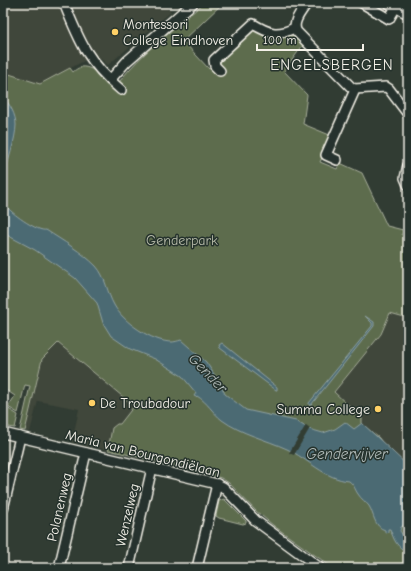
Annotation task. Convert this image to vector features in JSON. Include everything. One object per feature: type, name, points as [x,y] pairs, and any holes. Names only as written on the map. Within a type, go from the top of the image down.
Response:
[{"type":"street","points":[[64,3],[77,36],[84,48],[101,71],[122,90]]},
{"type":"street","points":[[110,80],[127,62],[193,3]]},
{"type":"street","points":[[294,28],[295,23],[307,3]]},
{"type":"street","points":[[362,3],[390,19],[392,5],[408,14]]},
{"type":"street","points":[[220,70],[215,66],[214,60],[252,24],[265,31],[275,34],[294,28]]},
{"type":"street","points":[[294,28],[307,43],[354,89],[386,87],[408,114]]},
{"type":"street","points":[[337,160],[326,155],[354,89]]},
{"type":"street","points":[[408,165],[405,178],[408,185]]},
{"type":"street","name":"Maria van Bourgondiëlaan","points":[[3,433],[217,484],[223,488],[256,521],[309,565],[320,568]]},
{"type":"street","points":[[3,509],[20,437]]},
{"type":"street","name":"Polanenweg","points":[[59,568],[86,453]]},
{"type":"street","name":"Wenzelweg","points":[[129,568],[152,468]]},
{"type":"street","points":[[197,568],[217,484]]},
{"type":"shaded area","points":[[3,3],[58,3],[72,38],[86,60],[40,84],[3,72]]},
{"type":"shaded area","name":"Montessori College Eindhoven","points":[[71,3],[164,3],[171,12],[108,65],[97,56],[88,42],[79,26]]},
{"type":"shaded area","name":"Summa College","points":[[390,312],[408,318],[408,479],[378,438],[332,394],[381,334]]},
{"type":"shaded area","name":"De Troubadour","points":[[58,343],[182,445],[178,466],[72,442],[79,409],[38,401],[30,432],[25,431],[42,359]]},
{"type":"green space","name":"Genderpark","points":[[204,3],[223,3],[183,41],[209,69],[211,68],[220,74],[225,70],[220,64],[221,59],[253,29],[292,34],[303,45],[284,71],[307,95],[303,124],[332,136],[320,162],[337,169],[340,163],[362,173],[387,226],[403,230],[402,235],[408,237],[408,318],[390,313],[381,334],[334,392],[362,418],[362,424],[379,438],[408,479],[408,568],[333,568],[274,526],[256,511],[229,483],[221,478],[178,466],[108,450],[112,428],[117,424],[120,424],[134,406],[58,343],[42,359],[25,431],[20,430],[30,386],[25,385],[18,413],[8,407],[15,396],[3,388],[3,72],[40,84],[70,68],[73,72],[81,67],[86,67],[97,72],[121,93],[125,88],[119,82],[128,71],[159,41]]},
{"type":"green space","points":[[7,408],[18,415],[15,428],[3,426],[3,414]]},
{"type":"green space","points":[[224,499],[246,521],[246,523],[243,524],[216,516],[219,501]]},
{"type":"water","points":[[3,97],[8,103],[15,117],[16,130],[3,179]]},
{"type":"water","name":"Gendervijver","points":[[3,200],[15,215],[32,226],[46,230],[91,261],[99,270],[114,305],[124,318],[139,330],[156,339],[172,342],[181,340],[206,362],[220,383],[225,394],[246,410],[296,421],[309,429],[323,433],[335,429],[345,422],[354,429],[362,423],[408,466],[407,523],[401,527],[400,531],[404,537],[408,538],[408,552],[396,543],[390,529],[388,529],[388,532],[385,533],[385,530],[376,523],[371,509],[359,496],[349,481],[332,477],[295,453],[229,425],[222,420],[201,398],[194,396],[196,393],[182,376],[155,359],[130,349],[111,336],[103,323],[97,303],[75,278],[35,250],[3,233]]},
{"type":"water","points":[[365,316],[374,322],[374,326],[311,405],[309,405],[309,403],[372,326],[372,323]]},
{"type":"water","points":[[222,343],[277,387],[277,390],[220,348],[219,345]]},
{"type":"pier","points":[[306,425],[310,428],[294,455],[289,453]]},
{"type":"place","name":"Montessori College Eindhoven","points":[[115,32]]},
{"type":"place","name":"De Troubadour","points":[[92,403]]},
{"type":"place","name":"Summa College","points":[[378,409]]},
{"type":"district","name":"ENGELSBERGEN","points":[[332,65]]},
{"type":"water label","name":"Gender","points":[[208,373]]}]
